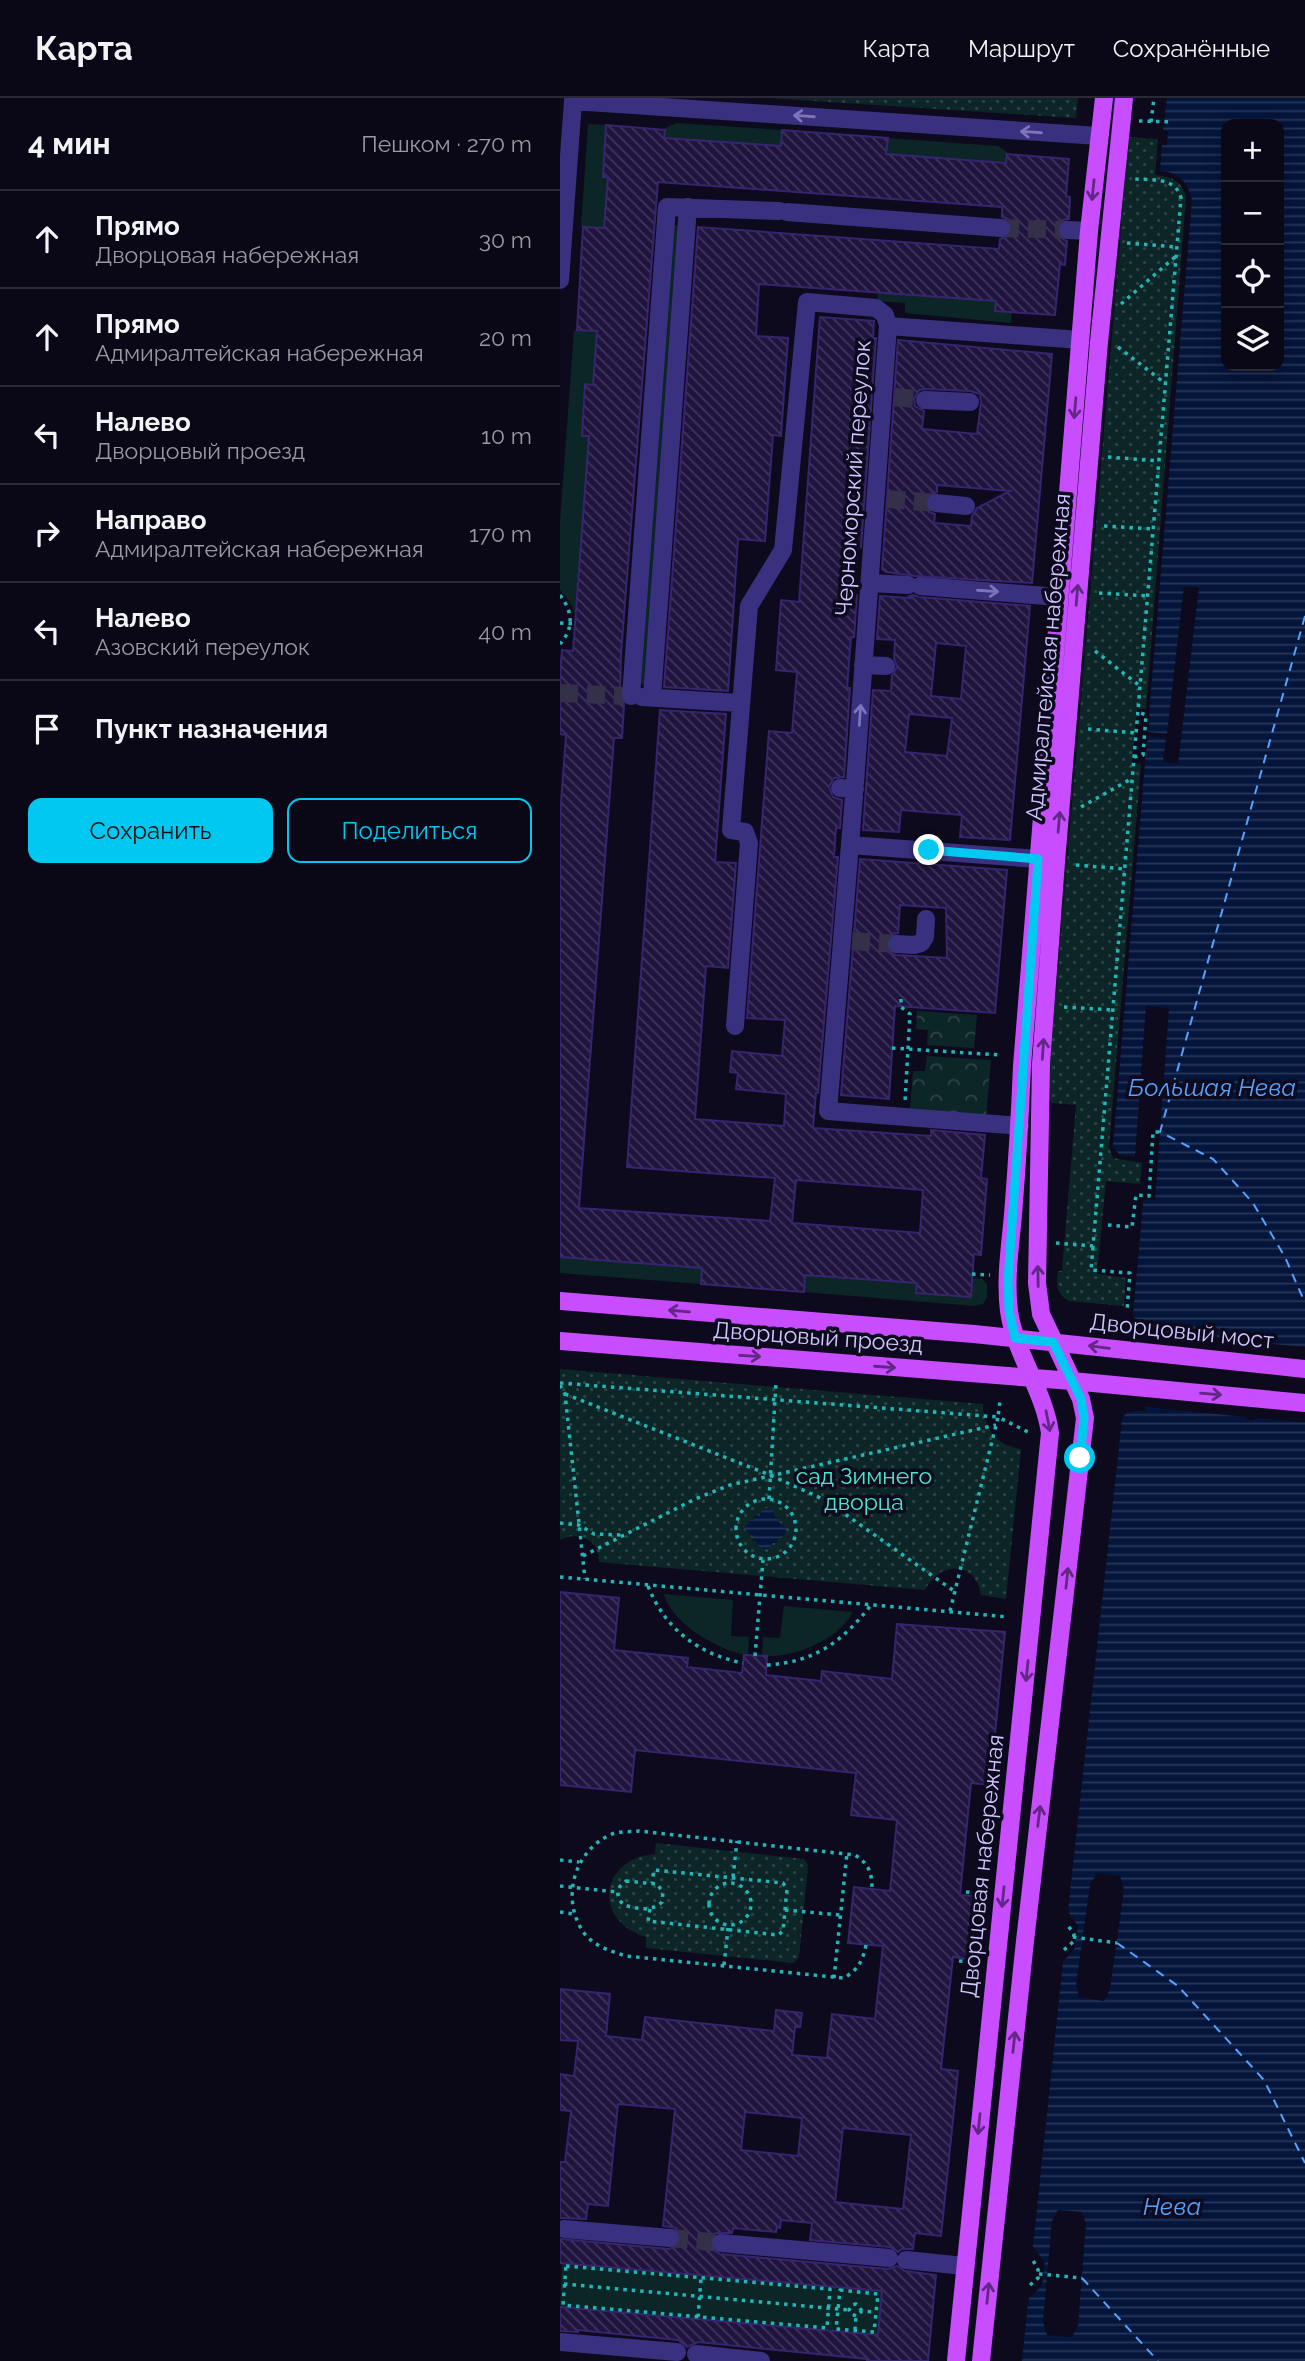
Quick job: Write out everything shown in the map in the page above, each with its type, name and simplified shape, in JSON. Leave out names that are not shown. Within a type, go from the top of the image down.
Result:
[{"type":"main road","name":"Адмиралтейская набережная","points":[[1033,1378],[1015,1338],[1009,1311],[1008,1280],[1059,597],[1089,231],[1104,98]]},
{"type":"main road","name":"Адмиралтейская набережная","points":[[1072,1381],[1041,1314],[1037,1283],[1041,1064],[1078,586],[1124,98]]},
{"type":"main road","name":"Дворцовый проезд","points":[[560,1301],[1053,1342]]},
{"type":"main road","name":"Дворцовый проезд","points":[[560,1341],[1072,1381]]},
{"type":"main road","name":"Дворцовый мост","points":[[1053,1342],[1305,1369]]},
{"type":"main road","name":"Дворцовая набережная","points":[[956,2361],[1050,1433],[1047,1414],[1033,1378]]},
{"type":"main road","points":[[1072,1381],[1305,1403]]},
{"type":"main road","points":[[981,2361],[1025,1941],[1084,1427],[1081,1399],[1072,1381]]},
{"type":"street","points":[[560,280],[573,100],[1099,136]]},
{"type":"street","points":[[740,703],[628,696],[667,207],[783,211],[1001,228]]},
{"type":"street","points":[[652,698],[688,207]]},
{"type":"street","points":[[1068,230],[1089,231]]},
{"type":"street","points":[[735,1026],[749,843],[745,832],[731,830],[749,606],[783,550],[807,302],[876,308],[885,315],[888,326]]},
{"type":"street","name":"Черноморский переулок","points":[[904,1117],[828,1111],[847,940],[851,789],[863,665],[858,645],[881,499],[889,396],[888,326],[1080,340]]},
{"type":"street","points":[[925,400],[970,402]]},
{"type":"street","points":[[936,503],[966,506]]},
{"type":"street","points":[[869,583],[1059,597]]},
{"type":"street","points":[[863,665],[886,666]]},
{"type":"street","points":[[850,845],[929,843],[1038,859]]},
{"type":"street","points":[[897,944],[921,943],[925,937],[926,919]]},
{"type":"street","points":[[904,1117],[1020,1126]]},
{"type":"street","points":[[564,2229],[670,2238]]},
{"type":"street","points":[[721,2243],[964,2266]]},
{"type":"street","points":[[560,2342],[677,2352]]},
{"type":"street","points":[[696,2354],[761,2361]]},
{"type":"path","points":[[1152,122],[1154,98]]},
{"type":"path","points":[[1139,121],[1172,122]]},
{"type":"path","points":[[1127,1311],[1130,1273],[1091,1270],[1181,198],[1178,188],[1169,182],[1132,178]]},
{"type":"path","points":[[1127,243],[1177,247]]},
{"type":"path","points":[[1121,304],[1177,256]]},
{"type":"path","points":[[1118,347],[1166,384]]},
{"type":"path","points":[[1108,457],[1159,461]]},
{"type":"path","points":[[1104,526],[1153,529]]},
{"type":"path","points":[[1099,593],[1148,596]]},
{"type":"path","points":[[560,595],[573,624],[560,645]]},
{"type":"path","points":[[560,623],[573,624]]},
{"type":"path","points":[[1095,651],[1140,687]]},
{"type":"path","points":[[1134,757],[1143,755],[1146,723],[1146,715],[1138,712]]},
{"type":"path","points":[[1088,729],[1136,733]]},
{"type":"path","points":[[1082,807],[1132,778]]},
{"type":"path","points":[[1076,865],[1125,869]]},
{"type":"path","points":[[901,999],[901,1007],[910,1014],[904,1117]]},
{"type":"path","points":[[1064,1007],[1113,1010]]},
{"type":"path","points":[[892,1048],[1000,1055]]},
{"type":"path","points":[[1108,1225],[1132,1227],[1136,1195],[1149,1196],[1153,1132],[1160,1132]]},
{"type":"path","points":[[1056,1243],[1093,1246]]},
{"type":"path","points":[[972,1274],[992,1275]]},
{"type":"path","points":[[769,1499],[776,1383]]},
{"type":"path","points":[[560,1384],[998,1417],[1028,1432]]},
{"type":"path","points":[[560,1384],[565,1394],[585,1579]]},
{"type":"path","points":[[565,1394],[770,1475],[825,1500],[954,1591]]},
{"type":"path","points":[[950,1611],[1000,1401]]},
{"type":"path","points":[[583,1556],[695,1499],[730,1485],[996,1425]]},
{"type":"path","points":[[769,1499],[778,1501],[792,1514],[796,1532],[789,1549],[772,1559],[763,1560],[746,1552],[739,1545],[736,1526],[738,1517],[750,1503],[769,1499]]},
{"type":"path","points":[[560,1523],[579,1525],[594,1534],[624,1535]]},
{"type":"path","points":[[755,1656],[763,1560]]},
{"type":"path","points":[[560,1577],[1009,1617]]},
{"type":"path","points":[[648,1586],[657,1609],[675,1629],[705,1651],[743,1663]]},
{"type":"path","points":[[767,1665],[796,1660],[827,1647],[855,1626],[871,1605]]},
{"type":"path","points":[[866,1945],[859,1965],[852,1974],[843,1978],[626,1956],[602,1949],[584,1933],[573,1914],[570,1887],[579,1862],[593,1845],[615,1833],[639,1831],[847,1853],[863,1860],[869,1867],[872,1889]]},
{"type":"path","points":[[733,1880],[737,1841]]},
{"type":"path","points":[[834,1978],[847,1853]]},
{"type":"path","points":[[560,1860],[579,1862]]},
{"type":"path","points":[[650,1909],[648,1922],[778,1935],[783,1931],[788,1889],[783,1884],[654,1870],[652,1883]]},
{"type":"path","points":[[728,1928],[744,1921],[752,1906],[747,1890],[733,1880]]},
{"type":"path","points":[[728,1928],[713,1918],[709,1902],[717,1887],[733,1880]]},
{"type":"path","points":[[626,1881],[652,1883],[661,1888],[664,1897],[659,1906],[650,1909],[624,1905],[617,1892],[626,1881]]},
{"type":"path","points":[[560,1886],[617,1892]]},
{"type":"path","points":[[966,1892],[986,1894]]},
{"type":"path","points":[[785,1910],[840,1915]]},
{"type":"path","points":[[560,1912],[573,1914]]},
{"type":"path","points":[[1064,1950],[1073,1942],[1074,1934],[1066,1923]]},
{"type":"path","points":[[723,1966],[728,1928]]},
{"type":"path","points":[[1073,1937],[1117,1942]]},
{"type":"path","points":[[959,1961],[979,1963]]},
{"type":"path","points":[[1030,2285],[1039,2274],[1032,2259]]},
{"type":"path","points":[[566,2266],[830,2289],[827,2328],[563,2305],[565,2284],[566,2266]]},
{"type":"path","points":[[1039,2274],[1082,2278]]},
{"type":"path","points":[[698,2317],[701,2278]]},
{"type":"path","points":[[565,2284],[838,2308],[849,2310],[856,2316]]},
{"type":"path","points":[[839,2290],[878,2294],[874,2332],[836,2329],[838,2308],[839,2290]]},
{"type":"path","points":[[856,2304],[857,2292]]},
{"type":"path","points":[[849,2310],[856,2304]]},
{"type":"path","points":[[856,2304],[862,2311]]},
{"type":"path","points":[[855,2330],[856,2316],[862,2311],[876,2312]]},
{"type":"green space","points":[[768,98],[1078,98],[1076,118]]},
{"type":"green space","points":[[677,123],[782,130],[781,146],[664,138],[665,128]]},
{"type":"green space","points":[[588,124],[606,125],[603,176],[608,177],[604,228],[581,227]]},
{"type":"green space","points":[[1129,137],[1158,139],[1155,175],[1175,180],[1186,197],[1146,709],[1137,709],[1132,763],[1141,764],[1109,1147],[1113,1158],[1142,1163],[1140,1184],[1106,1181],[1097,1274],[1126,1278],[1124,1306],[1069,1301],[1058,1288],[1058,1271],[1062,1271],[1076,1105],[1052,1103],[1047,1098]]},
{"type":"green space","points":[[888,138],[998,146],[1007,152],[1006,163],[886,154]]},
{"type":"green space","points":[[671,225],[679,226],[647,685],[639,684]]},
{"type":"green space","points":[[878,293],[996,301],[995,311],[1012,312],[1011,323],[905,313],[905,303],[877,301]]},
{"type":"green space","points":[[574,330],[597,331],[593,385],[585,385],[582,435],[589,436],[575,614],[570,602],[560,590],[560,522]]},
{"type":"green space","points":[[917,1011],[977,1015],[974,1048],[927,1045],[928,1030],[916,1029]]},
{"type":"green space","points":[[927,1056],[991,1060],[986,1117],[910,1111],[913,1071],[925,1071]]},
{"type":"green space","points":[[560,1257],[702,1268],[701,1284],[560,1273]]},
{"type":"green space","points":[[805,1275],[917,1283],[917,1293],[970,1297],[972,1278],[982,1279],[987,1284],[987,1297],[983,1304],[974,1306],[804,1292]]},
{"type":"green space","name":"сад Зимнего дворца","points":[[560,1369],[983,1404],[988,1428],[998,1440],[1021,1449],[1006,1599],[981,1595],[972,1575],[956,1568],[939,1574],[925,1590],[599,1562],[596,1547],[587,1539],[574,1536],[560,1540]]},
{"type":"green space","points":[[664,1594],[733,1600],[731,1636],[749,1637],[748,1655],[724,1648],[698,1634],[676,1615]]},
{"type":"green space","points":[[784,1606],[853,1612],[837,1631],[813,1646],[787,1654],[762,1656],[763,1637],[780,1638]]},
{"type":"green space","points":[[656,1843],[804,1859],[808,1865],[799,1958],[793,1963],[646,1948],[646,1937],[629,1929],[617,1918],[610,1905],[609,1891],[613,1878],[622,1867],[636,1858],[655,1854]]},
{"type":"green space","points":[[562,2263],[882,2291],[878,2335],[560,2307]]},
{"type":"water","points":[[1167,98],[1305,98],[1305,2361],[1022,2361],[1029,2298],[1042,2286],[1045,2263],[1033,2246],[1063,1962],[1075,1948],[1078,1926],[1068,1911],[1122,1420],[1128,1412],[1145,1411],[1152,1329],[1137,1325],[1133,1315],[1147,1158],[1120,1155],[1113,1147],[1192,200],[1182,179],[1172,173],[1160,171],[1162,145],[1167,145],[1168,131],[1163,130]],"holes":[[[1254,1339],[1262,1340],[1255,1418],[1246,1419]]]},
{"type":"water","points":[[768,1508],[786,1527],[785,1535],[768,1549],[760,1548],[756,1541],[752,1541],[753,1536],[745,1527],[750,1520],[754,1520],[754,1515],[759,1516],[763,1509]]},
{"type":"pier","points":[[1184,586],[1199,588],[1178,764],[1163,762],[1166,738],[1148,736],[1146,756],[1143,755],[1146,715],[1150,716],[1148,732],[1167,734]]},
{"type":"pier","points":[[1146,1006],[1169,1008],[1155,1200],[1143,1200],[1137,1269],[1134,1268],[1141,1189],[1144,1189],[1147,1158],[1135,1157]]},
{"type":"pier","points":[[1152,1332],[1253,1342],[1254,1339],[1262,1340],[1262,1343],[1305,1347],[1305,1422],[1255,1418],[1246,1420],[1246,1417],[1145,1407]]},
{"type":"pier","points":[[1097,1873],[1120,1876],[1124,1889],[1110,1989],[1104,2001],[1079,1997],[1076,1985],[1090,1885]]},
{"type":"pier","points":[[1058,2210],[1082,2212],[1086,2224],[1078,2325],[1072,2337],[1047,2335],[1043,2322],[1052,2221]]},
{"type":"building","points":[[606,125],[665,130],[664,138],[781,146],[782,130],[888,138],[886,154],[1006,163],[1007,154],[1069,159],[1066,196],[1070,197],[1069,219],[1062,220],[1057,229],[1058,236],[1067,241],[1065,265],[1060,264],[1055,315],[995,311],[996,301],[759,284],[756,336],[788,338],[781,436],[773,435],[765,541],[738,539],[728,691],[664,687],[698,227],[999,249],[1000,239],[1010,235],[1012,228],[1008,219],[1002,217],[1002,207],[658,182],[621,654],[620,695],[624,705],[622,738],[614,738],[579,1208],[770,1221],[775,1178],[627,1167],[660,710],[726,714],[715,862],[736,863],[728,968],[706,966],[695,1119],[784,1126],[786,1094],[736,1089],[738,1073],[730,1072],[732,1051],[782,1056],[785,1020],[747,1018],[769,731],[792,733],[797,672],[776,670],[781,600],[799,602],[820,317],[874,321],[873,338],[876,338],[861,547],[858,544],[854,594],[857,595],[854,637],[851,637],[847,688],[850,688],[844,777],[834,778],[829,787],[833,797],[842,800],[840,828],[836,828],[834,857],[838,857],[813,1128],[931,1136],[931,1130],[985,1135],[981,1178],[987,1179],[981,1255],[974,1254],[971,1297],[916,1293],[917,1283],[805,1275],[804,1292],[701,1284],[702,1268],[560,1257],[560,817],[566,735],[560,734],[560,674],[562,650],[573,651],[589,436],[582,436],[585,384],[593,385],[597,331],[577,330],[583,227],[604,228],[608,177],[603,177]],"holes":[[[796,1180],[923,1190],[920,1233],[792,1223]]]},
{"type":"building","points":[[898,340],[1052,354],[1032,583],[915,576],[886,572],[882,569]],"holes":[[[919,390],[980,394],[977,434],[922,429],[924,411],[915,406],[914,399]],[[937,485],[1010,491],[977,508],[972,516],[971,526],[934,523],[935,514],[929,512],[925,503],[927,496],[937,492]]]},
{"type":"building","points":[[880,596],[911,598],[909,596],[1030,606],[1010,840],[960,837],[962,815],[901,810],[899,832],[863,830],[873,690],[891,691],[892,675],[897,667],[894,658],[895,640],[877,639]],"holes":[[[936,643],[966,646],[961,699],[931,696]],[[909,714],[952,718],[947,756],[905,752]]]},
{"type":"building","points":[[860,859],[1007,870],[995,1013],[895,1006],[889,1099],[841,1095]],"holes":[[[900,905],[946,908],[947,958],[890,953],[886,943],[891,934],[898,933]]]},
{"type":"building","points":[[560,1592],[619,1598],[614,1650],[688,1658],[687,1667],[742,1673],[744,1655],[767,1656],[766,1675],[821,1681],[822,1671],[892,1679],[897,1624],[1005,1632],[990,1785],[971,1783],[960,1895],[974,1896],[967,1959],[953,1957],[941,2069],[958,2071],[941,2236],[915,2233],[913,2249],[902,2249],[898,2252],[890,2247],[810,2240],[812,2223],[781,2220],[780,2228],[777,2227],[776,2232],[733,2228],[732,2233],[716,2233],[710,2241],[711,2248],[720,2254],[888,2269],[897,2266],[905,2271],[936,2275],[928,2361],[867,2361],[698,2342],[687,2347],[678,2340],[578,2330],[560,2331],[560,2307],[878,2335],[882,2291],[560,2263],[560,2239],[669,2249],[679,2245],[681,2238],[676,2228],[663,2226],[675,2109],[618,2104],[608,2206],[588,2204],[586,2219],[560,2218],[560,2162],[565,2162],[571,2111],[560,2110],[560,2074],[574,2076],[578,2041],[560,2040],[560,1989],[610,1994],[606,2036],[642,2040],[645,2017],[774,2031],[776,2010],[802,2013],[800,2027],[795,2027],[792,2055],[827,2058],[832,2014],[875,2019],[883,1946],[848,1943],[854,1887],[890,1891],[897,1820],[851,1815],[856,1773],[635,1750],[631,1792],[560,1785]],"holes":[[[745,2112],[802,2118],[798,2156],[741,2150]],[[843,2128],[911,2135],[903,2209],[835,2202]]]},
{"type":"ferry route","points":[[1305,616],[1160,1132],[1213,1159],[1253,1203],[1285,1257],[1305,1303]]},
{"type":"ferry route","points":[[1117,1943],[1178,1986],[1264,2080],[1305,2163]]},
{"type":"ferry route","points":[[1082,2278],[1158,2361]]},
{"type":"tunnel","points":[[1001,228],[1068,230]]},
{"type":"tunnel","points":[[895,397],[925,400]]},
{"type":"tunnel","points":[[887,499],[936,503]]},
{"type":"tunnel","points":[[560,693],[625,696]]},
{"type":"tunnel","points":[[852,941],[897,944]]},
{"type":"tunnel","points":[[670,2238],[721,2243]]},
{"type":"route","points":[[929,850],[1038,859],[1008,1280],[1009,1311],[1015,1338],[1053,1342],[1081,1399],[1084,1418],[1080,1458]]},
{"type":"water label","name":"Большая Нева","points":[[1212,1088]]},
{"type":"water label","name":"Нева","points":[[1172,2207]]}]
